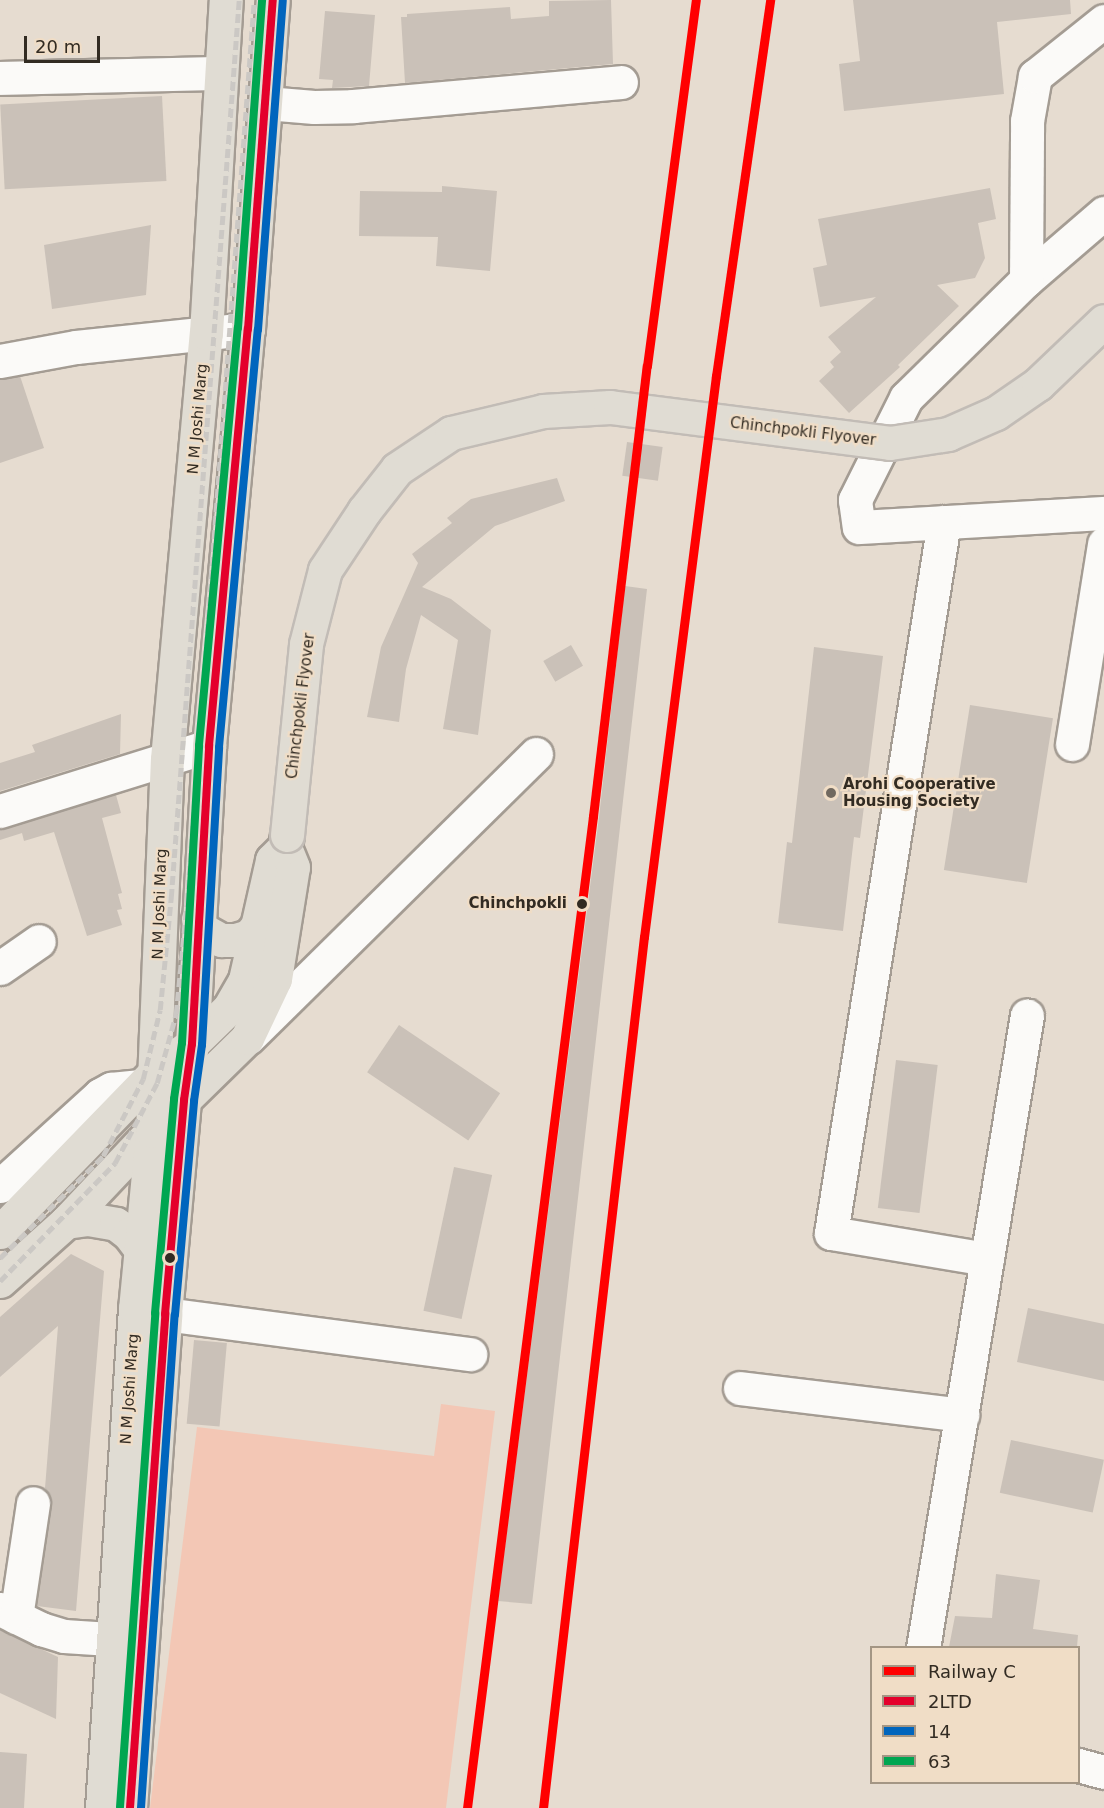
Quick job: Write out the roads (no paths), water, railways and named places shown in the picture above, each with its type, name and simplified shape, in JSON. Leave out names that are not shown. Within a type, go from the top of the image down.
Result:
[{"type":"main road","name":"N M Joshi Marg","points":[[102,1808],[127,1640],[165,1314],[156,1252],[148,1079],[167,759],[206,333],[226,0]]},
{"type":"main road","name":"N M Joshi Marg","points":[[130,1808],[127,1640],[156,1252],[192,1044],[209,746],[248,329],[273,0]]},
{"type":"main road","name":"Chinchpokli Flyover","points":[[247,1038],[275,979],[293,867],[286,841],[306,644],[324,570],[364,511],[398,469],[451,433],[543,411],[610,408],[890,443],[948,434],[996,412],[1038,384],[1104,321]]},
{"type":"main road","points":[[0,1232],[148,1079],[192,1044],[229,1008],[245,980],[272,860],[286,841]]},
{"type":"main road","points":[[198,919],[203,930],[220,940],[235,940],[249,936],[257,926]]},
{"type":"main road","points":[[0,1281],[66,1222],[152,1131],[247,1038]]},
{"type":"main road","points":[[66,1222],[88,1219],[116,1224],[156,1252]]},
{"type":"street","points":[[1026,280],[1027,121],[1035,76],[1104,21]]},
{"type":"street","points":[[0,78],[221,73]]},
{"type":"street","points":[[266,103],[314,107],[353,106],[621,82]]},
{"type":"street","points":[[1104,213],[1026,280],[906,398],[855,500],[859,527],[1104,513]]},
{"type":"street","points":[[0,361],[76,347],[248,329]]},
{"type":"street","points":[[944,522],[831,1233],[987,1259]]},
{"type":"street","points":[[1072,744],[1104,544]]},
{"type":"street","points":[[0,811],[209,746]]},
{"type":"street","points":[[247,1038],[536,754]]},
{"type":"street","points":[[0,968],[39,942]]},
{"type":"street","points":[[923,1646],[1027,1015]]},
{"type":"street","points":[[0,1186],[100,1095],[111,1089],[148,1079]]},
{"type":"street","points":[[165,1314],[470,1354]]},
{"type":"street","points":[[740,1388],[962,1415]]},
{"type":"street","points":[[33,1503],[8,1613],[64,1636],[127,1640]]},
{"type":"street","points":[[1080,1766],[1104,1772]]},
{"type":"railway","points":[[0,1258],[103,1156],[143,1079],[160,1010],[171,898],[239,0]]},
{"type":"railway","points":[[0,1281],[115,1163],[157,1083],[176,1014],[187,902],[254,0]]},
{"type":"rail line","name":"C","points":[[467,1808],[593,816],[647,366],[696,0]]},
{"type":"rail line","name":"C","points":[[543,1808],[644,937],[716,376],[770,0]]},
{"type":"place","name":"Arohi Cooperative Housing Society","points":[[831,793]]},
{"type":"place","name":"Chinchpokli","points":[[582,904]]}]
